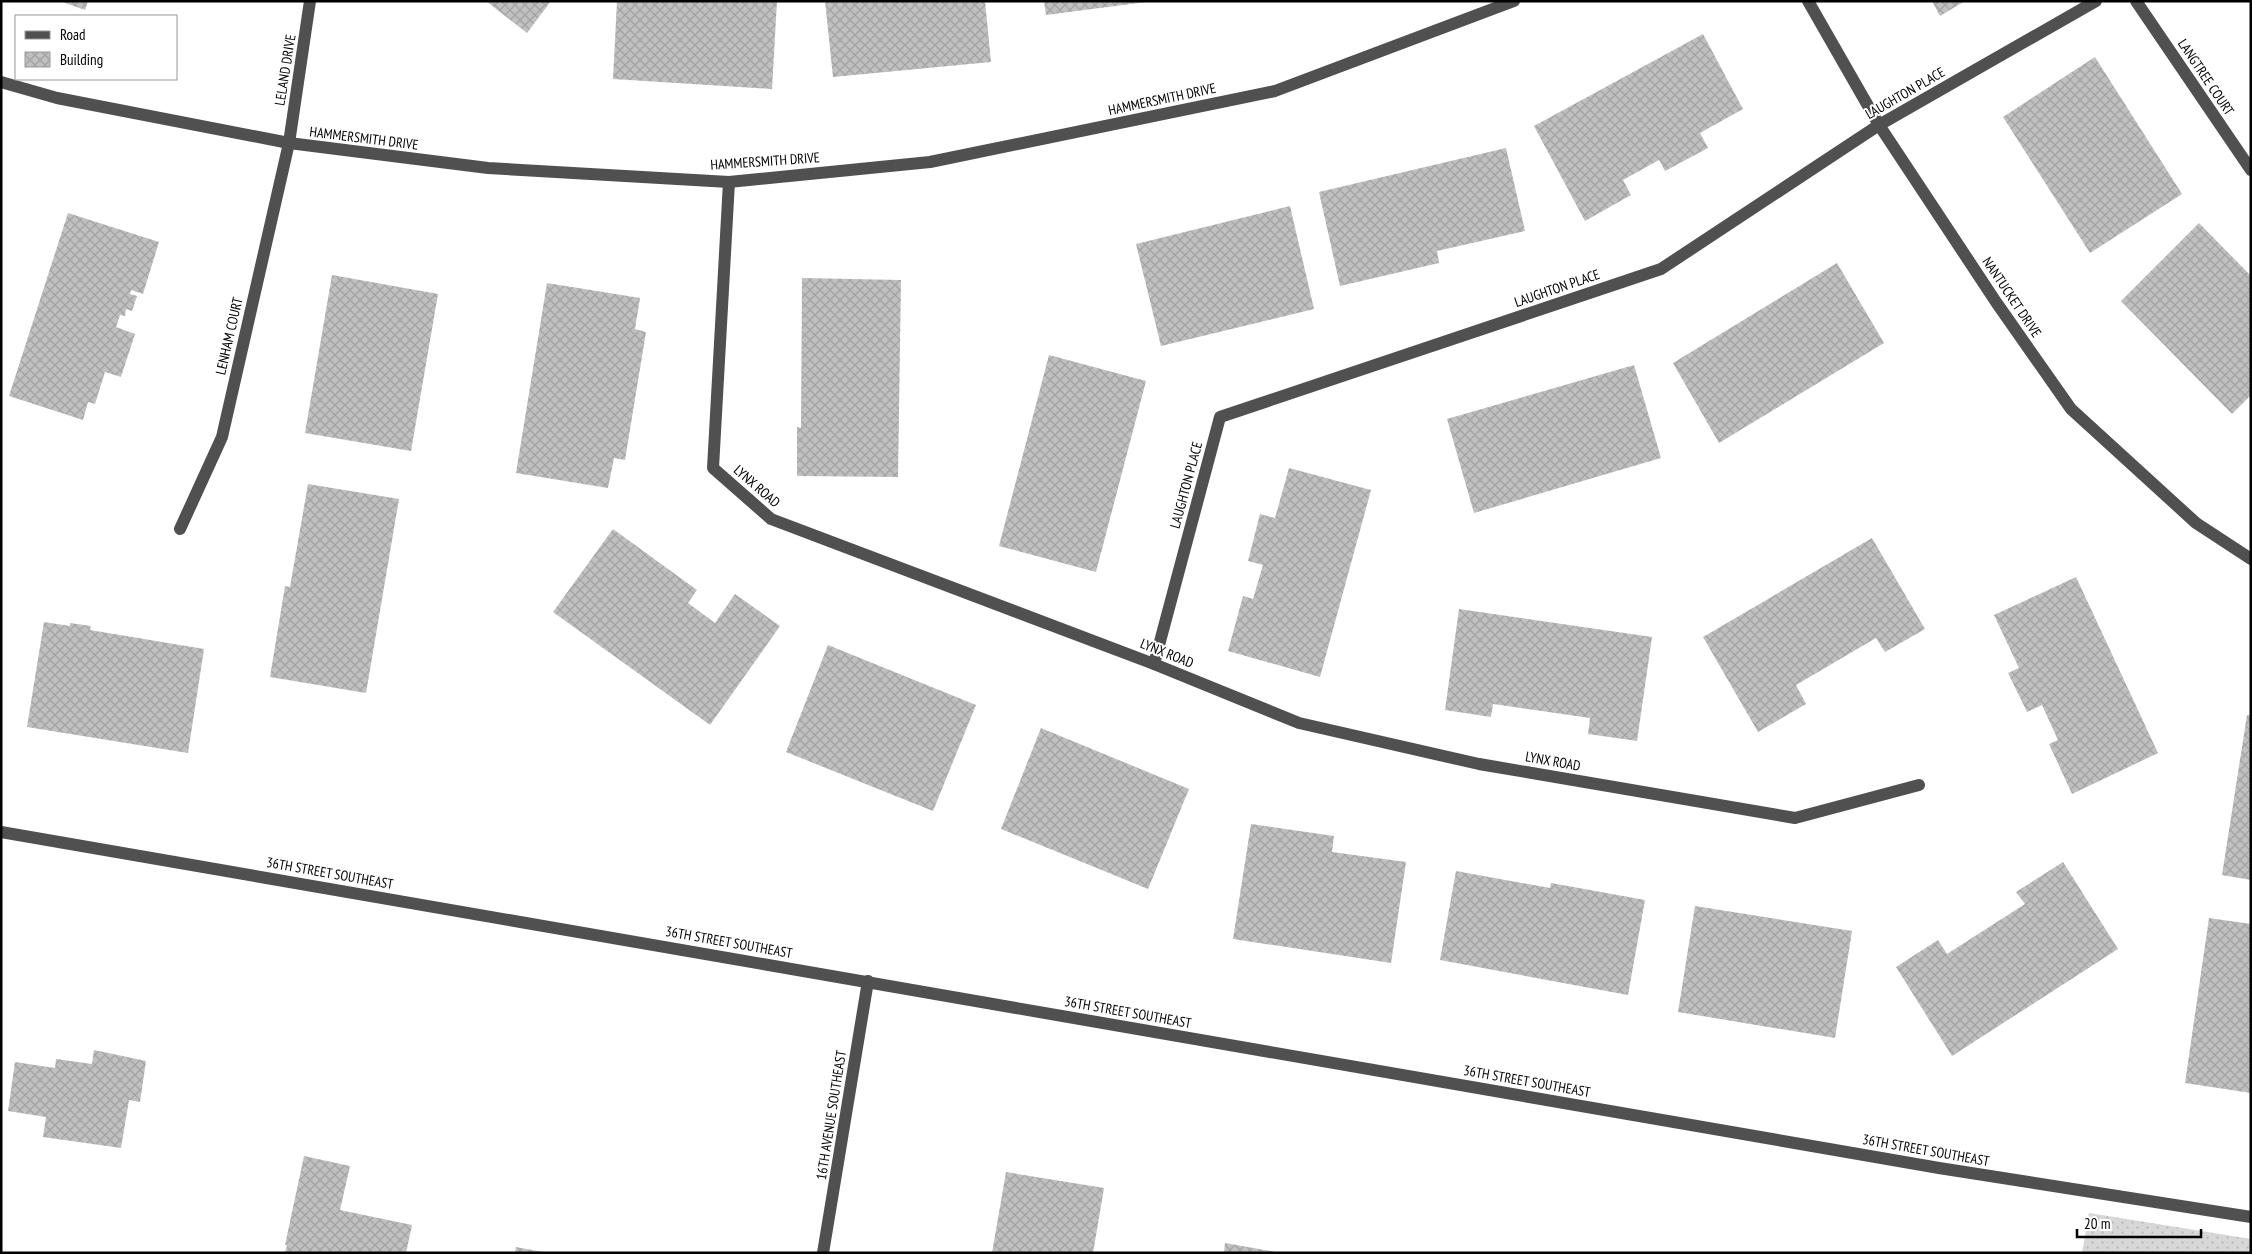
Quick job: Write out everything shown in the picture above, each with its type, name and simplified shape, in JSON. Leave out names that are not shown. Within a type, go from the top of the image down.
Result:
[{"type":"street","name":"LELAND DRIVE","points":[[289,144],[310,1]]},
{"type":"street","name":"HAMMERSMITH DRIVE","points":[[1,82],[57,98],[289,144],[488,168],[729,182],[930,162],[1275,91],[1514,1]]},
{"type":"street","name":"NANTUCKET DRIVE","points":[[1808,1],[1879,125],[1996,302],[2071,409],[2196,522],[2251,559]]},
{"type":"street","name":"LAUGHTON PLACE","points":[[1154,664],[1220,417],[1661,269],[1879,125],[2096,1]]},
{"type":"street","name":"LANGTREE COURT","points":[[2136,1],[2251,170]]},
{"type":"street","name":"LENHAM COURT","points":[[180,528],[222,437],[289,144]]},
{"type":"street","name":"LYNX ROAD","points":[[729,182],[713,468],[771,519],[1154,664],[1299,723],[1479,764],[1795,818],[1919,785]]},
{"type":"street","name":"36TH STREET SOUTHEAST","points":[[1,832],[1939,1168],[2251,1217]]},
{"type":"street","name":"16TH AVENUE SOUTHEAST","points":[[824,1253],[868,981]]},
{"type":"shaded area","points":[[2089,1213],[2251,1239],[2251,1253],[2082,1253]]},
{"type":"building","points":[[60,1],[88,1],[85,10]]},
{"type":"building","points":[[486,1],[551,1],[527,33]]},
{"type":"building","points":[[617,1],[777,1],[772,89],[613,79]]},
{"type":"building","points":[[825,1],[985,1],[991,62],[833,77]]},
{"type":"building","points":[[1044,1],[1146,1],[1146,2],[1046,15]]},
{"type":"building","points":[[1932,1],[1965,1],[1940,16]]},
{"type":"building","points":[[1703,34],[1743,109],[1700,133],[1708,148],[1665,171],[1659,160],[1623,180],[1631,195],[1585,221],[1534,126]]},
{"type":"building","points":[[2095,57],[2182,194],[2090,253],[2003,117]]},
{"type":"building","points":[[1506,148],[1525,231],[1437,251],[1439,263],[1340,286],[1319,192]]},
{"type":"building","points":[[1290,206],[1314,309],[1161,346],[1136,244]]},
{"type":"building","points":[[68,213],[159,242],[143,294],[131,290],[130,294],[137,296],[132,311],[126,309],[125,316],[120,315],[116,327],[135,334],[121,377],[105,372],[95,404],[88,402],[83,420],[9,396]]},
{"type":"building","points":[[2199,223],[2251,276],[2251,395],[2232,414],[2121,301]]},
{"type":"building","points":[[1837,263],[1884,343],[1719,443],[1673,363]]},
{"type":"building","points":[[332,275],[438,294],[411,451],[305,433]]},
{"type":"building","points":[[802,278],[901,280],[898,477],[797,476],[797,427],[801,428]]},
{"type":"building","points":[[547,283],[640,298],[635,329],[646,332],[625,460],[614,458],[608,488],[516,473]]},
{"type":"building","points":[[1049,355],[1146,381],[1096,572],[999,546]]},
{"type":"building","points":[[1634,365],[1661,458],[1474,513],[1447,419]]},
{"type":"building","points":[[1289,468],[1371,490],[1320,677],[1228,651],[1243,596],[1253,599],[1263,565],[1248,561],[1260,514],[1275,518]]},
{"type":"building","points":[[308,484],[399,499],[366,693],[270,677],[285,586],[290,587]]},
{"type":"building","points":[[613,529],[697,590],[688,603],[715,623],[735,594],[780,626],[710,725],[553,612]]},
{"type":"building","points":[[1872,538],[1925,629],[1885,652],[1876,638],[1796,685],[1806,704],[1758,732],[1703,637]]},
{"type":"building","points":[[2076,577],[2158,753],[2072,794],[2049,744],[2058,740],[2042,705],[2027,712],[2008,673],[2019,668],[1994,615]]},
{"type":"building","points":[[1459,609],[1652,637],[1637,741],[1588,734],[1590,718],[1493,704],[1491,717],[1445,710]]},
{"type":"building","points":[[44,622],[70,626],[70,623],[91,626],[90,630],[204,649],[188,753],[27,727]]},
{"type":"building","points":[[828,645],[976,705],[933,811],[786,752]]},
{"type":"building","points":[[2247,715],[2251,715],[2251,880],[2222,875]]},
{"type":"building","points":[[1041,728],[1189,789],[1148,889],[1001,829]]},
{"type":"building","points":[[1251,824],[1334,836],[1332,852],[1406,862],[1391,963],[1233,939]]},
{"type":"building","points":[[2063,862],[2118,949],[1952,1056],[1896,967],[1938,940],[1947,954],[2025,904],[2016,892]]},
{"type":"building","points":[[1456,871],[1550,888],[1551,883],[1645,900],[1628,995],[1440,960]]},
{"type":"building","points":[[1695,906],[1852,931],[1835,1038],[1678,1012]]},
{"type":"building","points":[[2209,918],[2251,924],[2251,1093],[2185,1083]]},
{"type":"building","points":[[94,1050],[146,1061],[140,1102],[129,1100],[121,1148],[43,1137],[46,1117],[8,1111],[15,1062],[55,1068],[56,1059],[92,1064]]},
{"type":"building","points":[[304,1156],[350,1166],[340,1210],[412,1225],[406,1253],[285,1253],[287,1245],[285,1245]]},
{"type":"building","points":[[1006,1172],[1104,1188],[1093,1253],[992,1253]]},
{"type":"building","points":[[1225,1243],[1276,1252],[1276,1253],[1224,1253]]},
{"type":"building","points":[[516,1247],[543,1252],[543,1253],[515,1253]]}]
